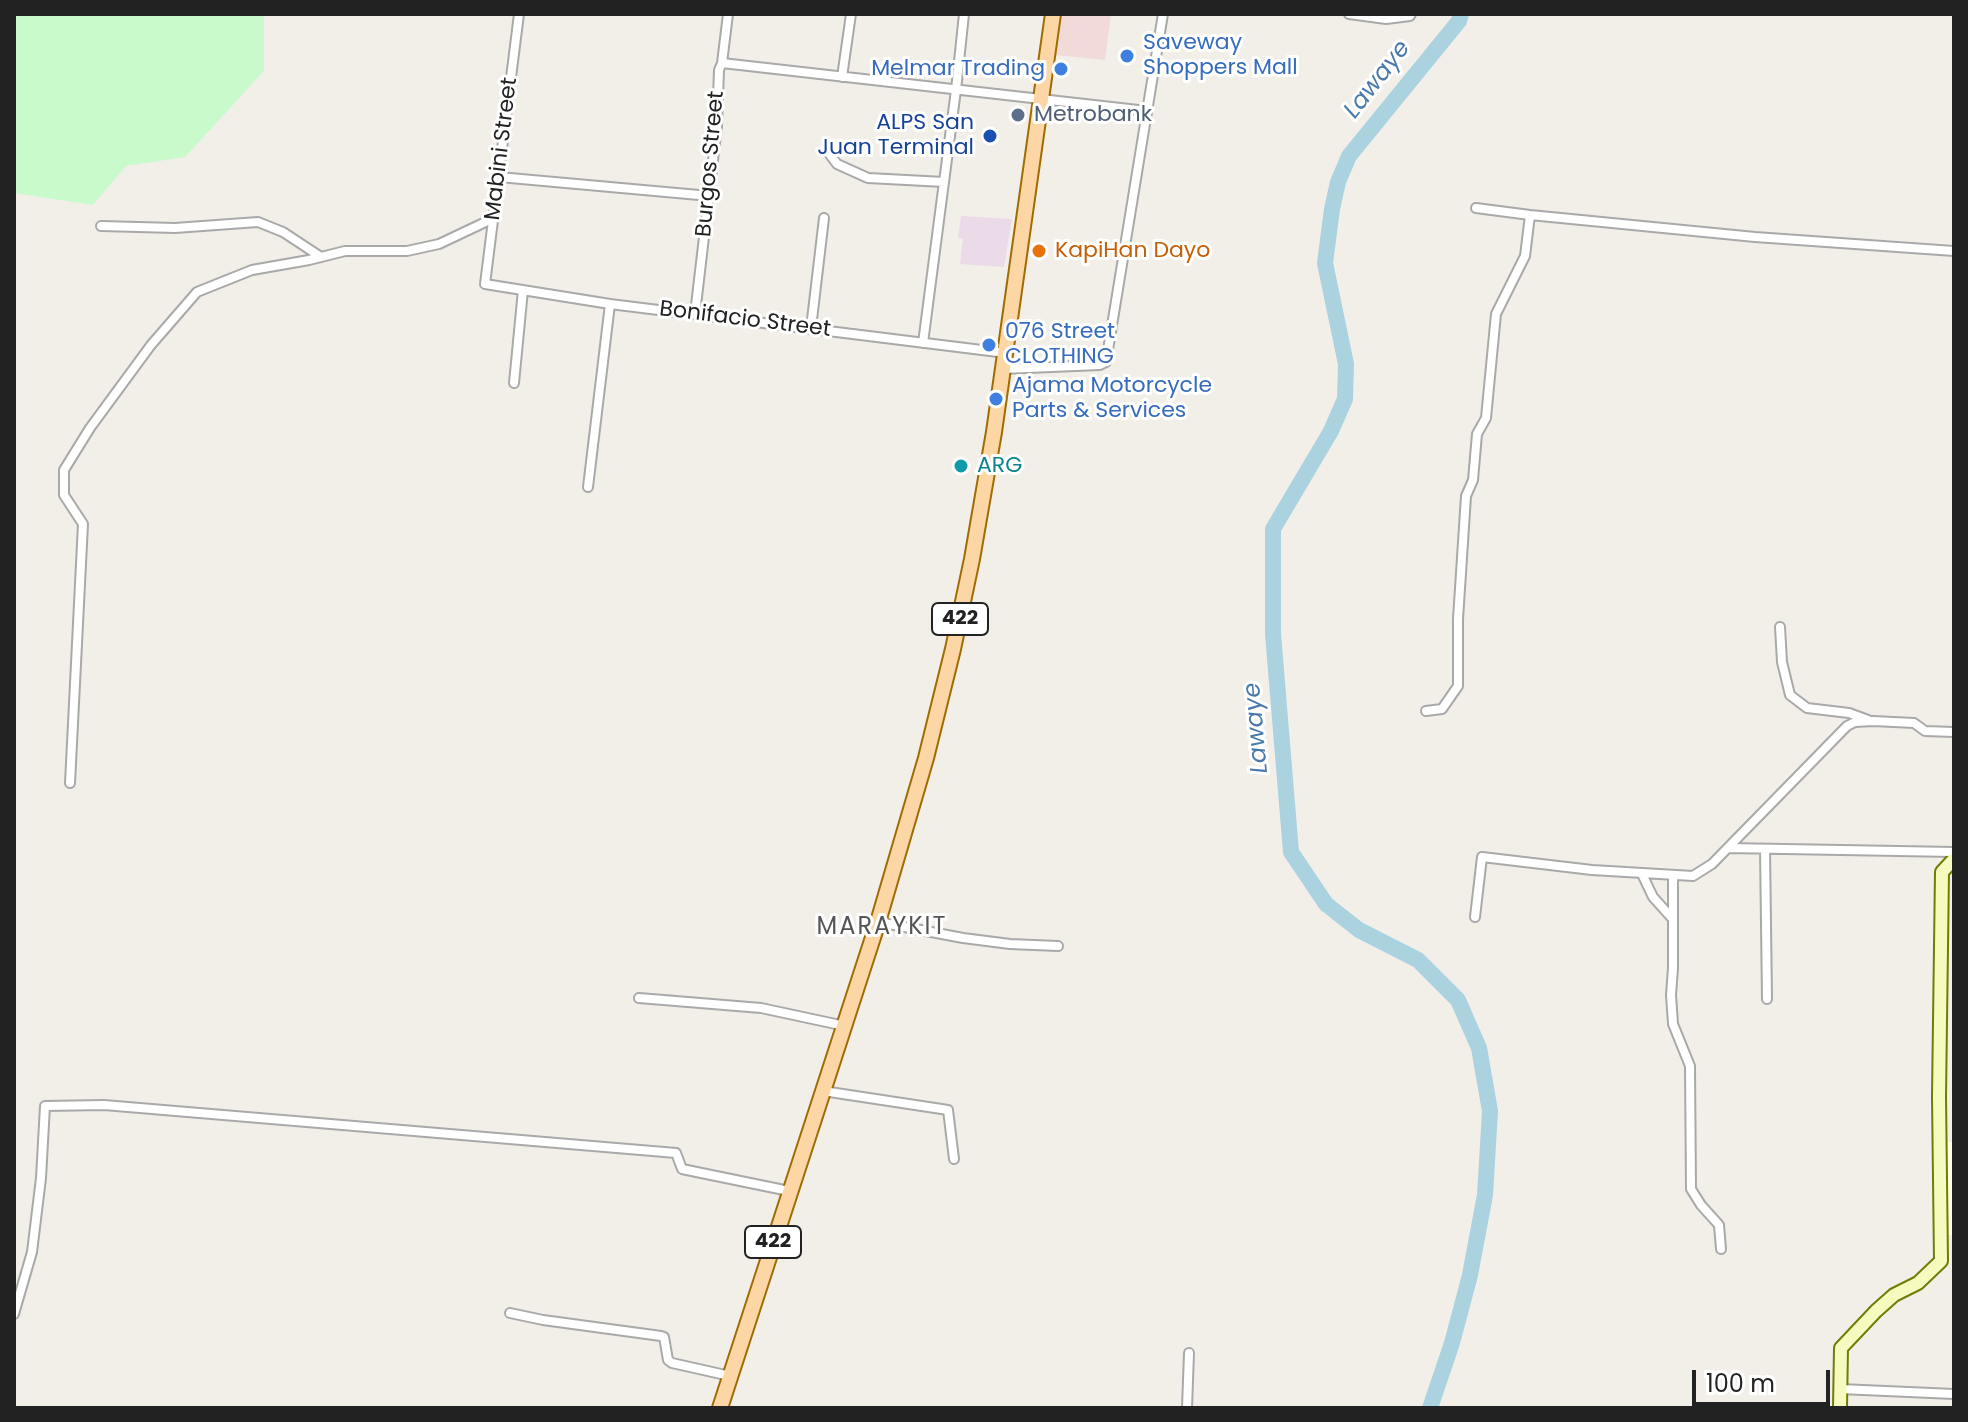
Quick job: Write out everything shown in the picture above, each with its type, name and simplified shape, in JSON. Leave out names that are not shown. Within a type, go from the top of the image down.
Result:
[{"type":"main road","name":"422","points":[[720,1408],[878,922],[926,758],[953,649],[985,491],[1053,14]]},
{"type":"street","name":"Mabini Street","points":[[485,284],[519,14]]},
{"type":"street","name":"Burgos Street","points":[[695,314],[717,126],[719,70],[728,14]]},
{"type":"street","points":[[842,77],[851,14]]},
{"type":"street","points":[[923,343],[964,14]]},
{"type":"street","points":[[1003,369],[1100,365],[1106,362],[1163,14]]},
{"type":"street","points":[[1349,14],[1386,19],[1411,15]]},
{"type":"street","points":[[722,63],[1147,111]]},
{"type":"street","points":[[828,152],[837,164],[868,178],[944,182]]},
{"type":"street","points":[[499,177],[710,196]]},
{"type":"street","points":[[1476,208],[1755,237],[1954,251]]},
{"type":"street","points":[[1426,711],[1442,709],[1458,686],[1458,619],[1466,496],[1473,480],[1477,434],[1486,418],[1496,314],[1525,256],[1530,215]]},
{"type":"street","points":[[70,783],[83,524],[64,495],[64,470],[90,428],[151,345],[197,292],[252,270],[345,251],[407,251],[428,247],[494,218]]},
{"type":"street","points":[[811,328],[824,218]]},
{"type":"street","points":[[101,226],[175,228],[258,222],[283,232],[321,257]]},
{"type":"street","name":"Bonifacio Street","points":[[485,284],[610,304],[1006,353]]},
{"type":"street","points":[[514,383],[523,290]]},
{"type":"street","points":[[588,487],[610,304]]},
{"type":"street","points":[[1780,627],[1782,662],[1790,695],[1807,708],[1849,713],[1873,721]]},
{"type":"street","points":[[1475,917],[1482,857],[1642,874],[1693,876],[1712,864],[1847,726],[1855,722],[1873,721],[1914,723],[1925,731],[1954,732]]},
{"type":"street","points":[[1728,848],[1954,852]]},
{"type":"street","points":[[1765,849],[1767,999]]},
{"type":"street","points":[[1840,1408],[1841,1348],[1894,1295],[1918,1283],[1941,1261],[1939,1096],[1942,872],[1954,859]]},
{"type":"street","points":[[1642,874],[1653,897],[1671,917]]},
{"type":"street","points":[[1673,876],[1671,995],[1673,1024],[1690,1066],[1691,1189],[1719,1225],[1721,1249]]},
{"type":"street","points":[[878,922],[963,938],[1058,946]]},
{"type":"street","points":[[639,998],[761,1008],[845,1026]]},
{"type":"street","points":[[823,1091],[948,1110],[954,1159]]},
{"type":"street","points":[[14,1314],[32,1252],[41,1178],[45,1106],[104,1105],[676,1153],[682,1169],[789,1191]]},
{"type":"street","points":[[510,1313],[661,1336],[664,1337],[668,1360],[672,1363],[730,1376]]},
{"type":"street","points":[[1187,1408],[1189,1353]]},
{"type":"street","points":[[1840,1389],[1954,1394]]},
{"type":"shaded area","points":[[1059,14],[1111,14],[1105,60],[1054,55]]},
{"type":"shaded area","points":[[961,216],[1012,219],[1004,267],[960,264],[963,239],[958,238]]},
{"type":"shaded area","points":[[1946,1142],[1954,1142],[1954,1235],[1946,1235]]},
{"type":"green space","points":[[14,14],[264,14],[264,71],[185,157],[126,166],[93,205],[14,193]]},
{"type":"waterway","name":"Lawaye","points":[[1430,1408],[1470,1275],[1485,1195],[1490,1111],[1479,1048],[1458,1000],[1418,960],[1359,930],[1326,904],[1291,852],[1273,634],[1273,529],[1331,431],[1345,399],[1346,364],[1325,263],[1338,182],[1349,156],[1459,21],[1461,14]]},
{"type":"place","name":"Saveway Shoppers Mall","points":[[1127,56]]},
{"type":"place","name":"Melmar Trading","points":[[1061,69]]},
{"type":"place","name":"Metrobank","points":[[1018,115]]},
{"type":"place","name":"ALPS San Juan Terminal","points":[[990,136]]},
{"type":"place","name":"KapiHan Dayo","points":[[1039,251]]},
{"type":"place","name":"076 Street CLOTHING","points":[[989,345]]},
{"type":"place","name":"Ajama Motorcycle Parts & Services","points":[[996,399]]},
{"type":"place","name":"ARG","points":[[961,466]]},
{"type":"district","name":"MARAYKIT","points":[[882,928]]}]
